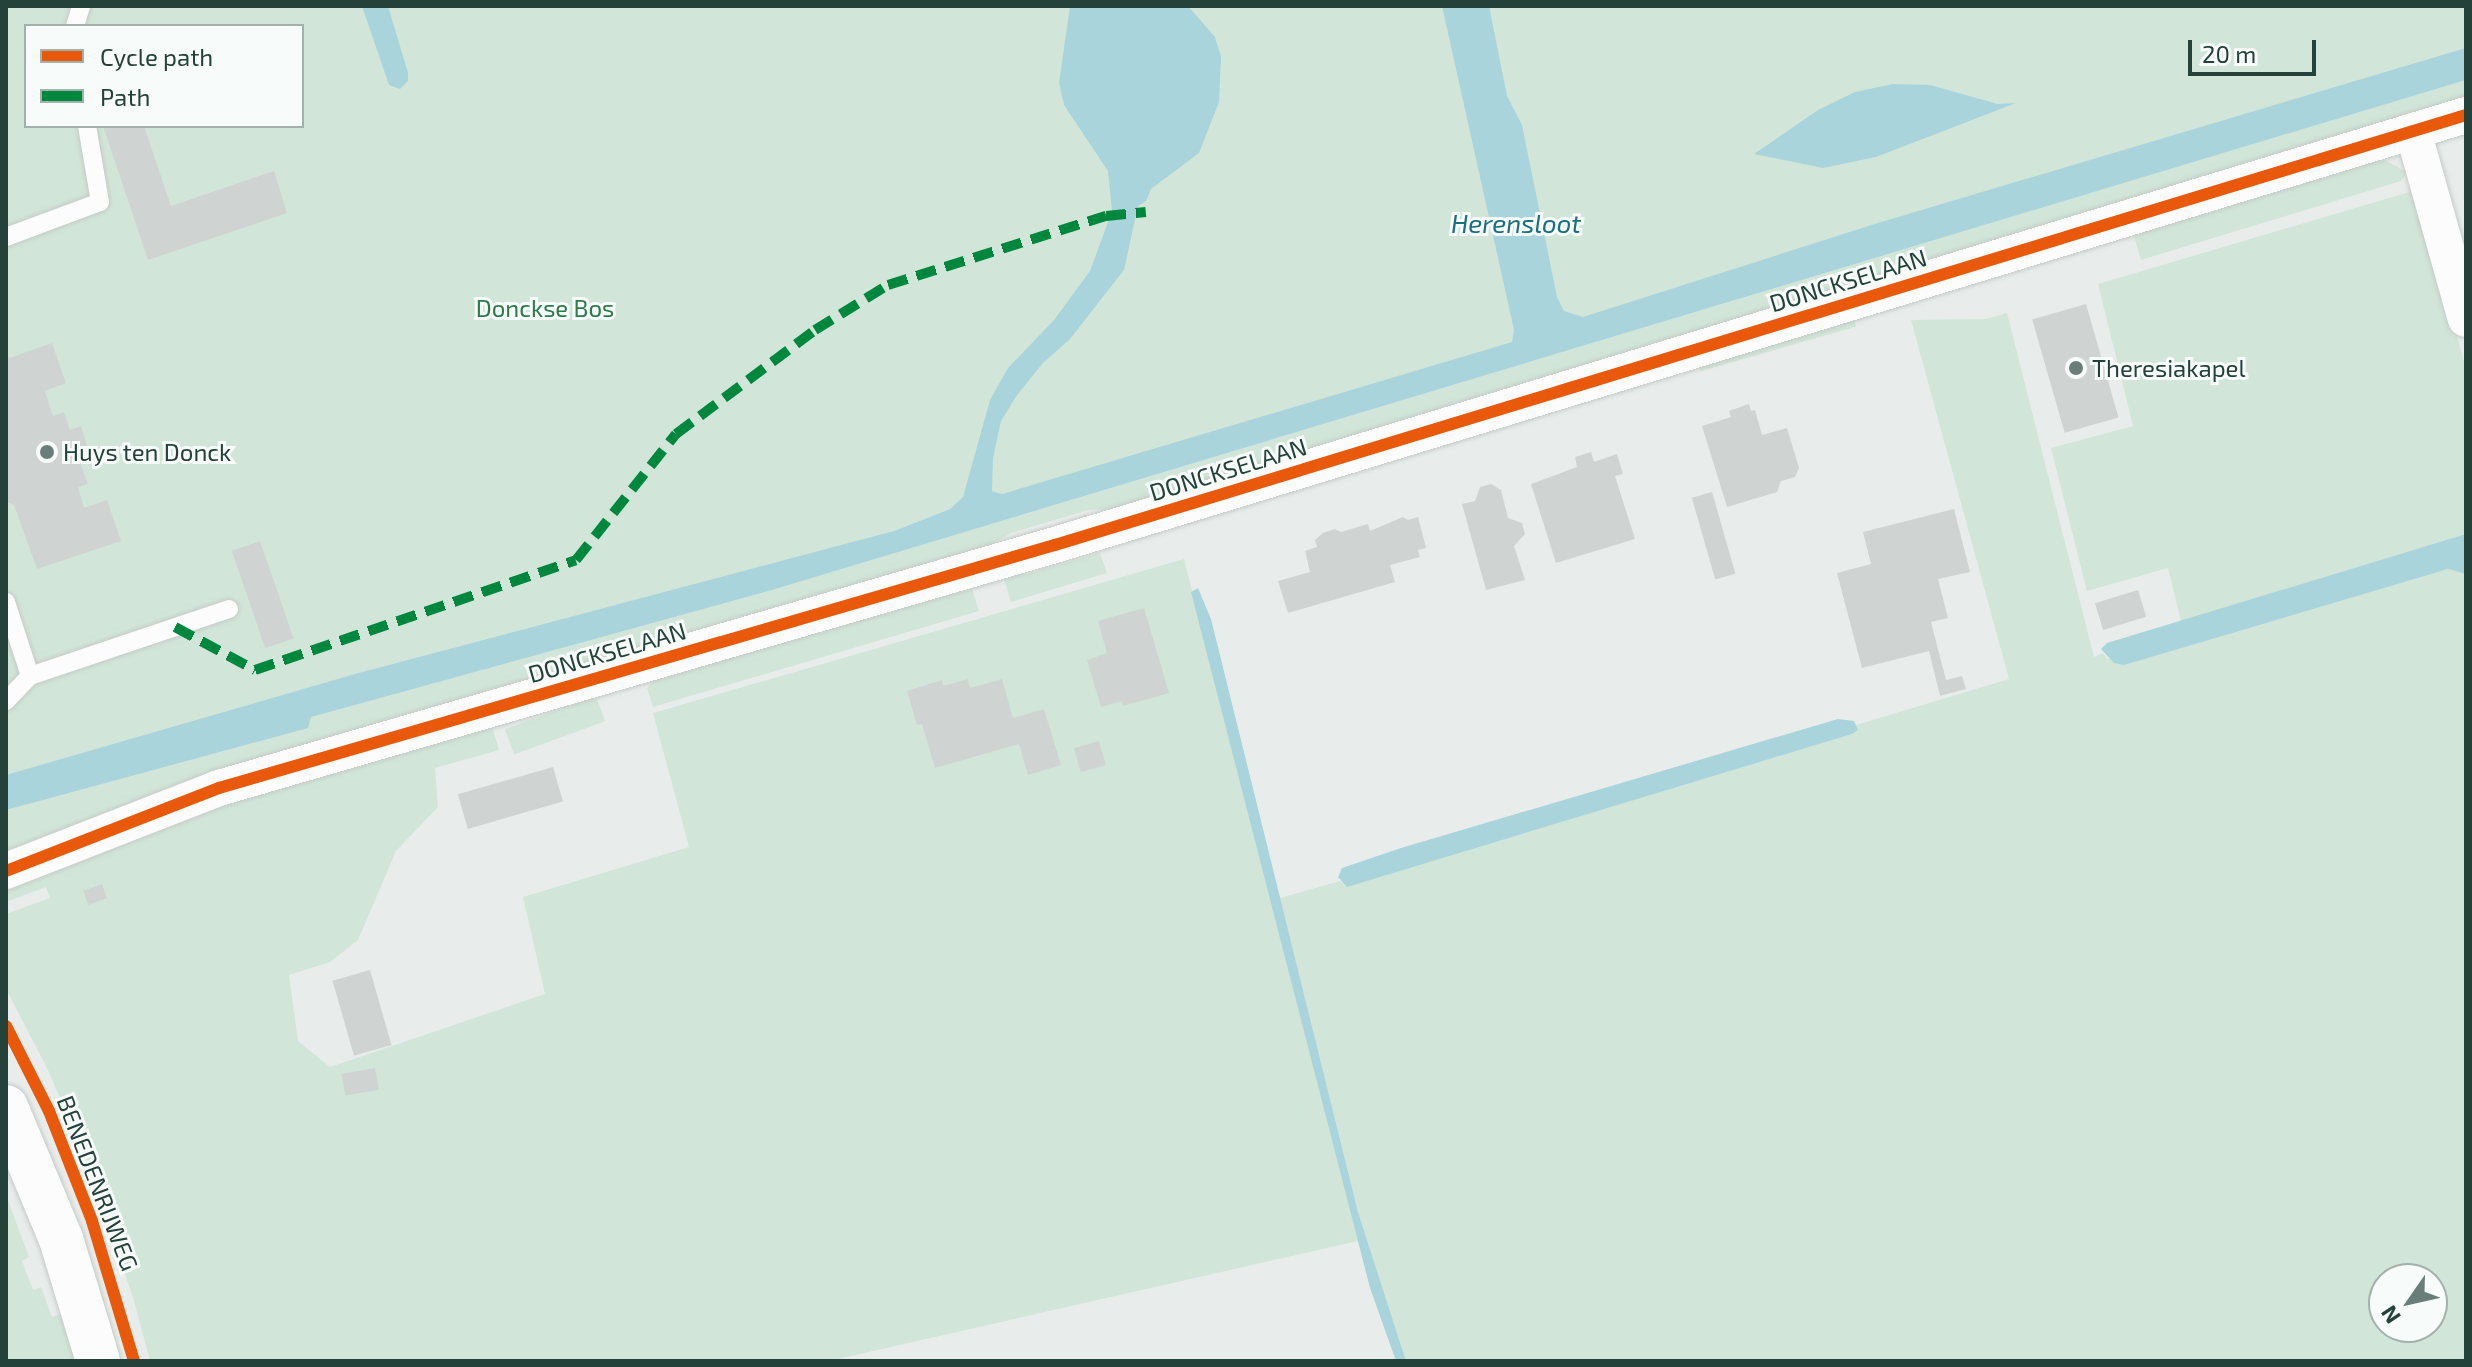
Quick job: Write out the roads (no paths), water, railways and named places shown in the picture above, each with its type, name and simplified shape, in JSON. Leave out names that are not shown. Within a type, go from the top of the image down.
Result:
[{"type":"street","name":"DONCKSELAAN","points":[[6,871],[219,788],[1055,545],[2466,115]]},
{"type":"street","points":[[2413,131],[2466,319]]},
{"type":"street","points":[[6,1107],[61,1239],[98,1361]]},
{"type":"lane","points":[[6,237],[100,202],[87,128]]},
{"type":"lane","points":[[6,602],[30,676]]},
{"type":"lane","points":[[6,701],[30,676],[229,609]]},
{"type":"water","points":[[362,6],[388,6],[408,73],[408,81],[400,89],[389,85]]},
{"type":"water","name":"Herensloot","points":[[1070,6],[1188,6],[1215,37],[1221,57],[1219,102],[1199,153],[1151,189],[1146,201],[1138,206],[1124,270],[1070,339],[1043,363],[1001,421],[993,458],[992,491],[1002,494],[1512,342],[1514,330],[1442,6],[1489,6],[1507,96],[1522,125],[1557,297],[1564,311],[1583,317],[1878,223],[2466,48],[2466,80],[772,590],[311,717],[308,728],[6,810],[6,775],[355,674],[894,531],[950,509],[963,497],[990,400],[1008,368],[1054,320],[1090,271],[1112,211],[1108,171],[1064,105],[1059,83]]},
{"type":"water","points":[[1893,84],[1930,85],[1998,104],[2016,103],[1876,157],[1823,168],[1754,154],[1818,110],[1855,92]]},
{"type":"water","points":[[2466,534],[2466,574],[2448,569],[2124,665],[2114,663],[2101,649],[2107,643]]},
{"type":"water","points":[[1198,588],[1211,619],[1358,1212],[1406,1361],[1396,1361],[1370,1288],[1191,592]]},
{"type":"water","points":[[1838,719],[1854,721],[1858,730],[1347,887],[1338,877],[1342,868],[1401,848]]},
{"type":"place","name":"Theresiakapel","points":[[2076,368]]},
{"type":"place","name":"Huys ten Donck","points":[[47,452]]},
{"type":"park label","name":"Donckse Bos","points":[[545,308]]}]
